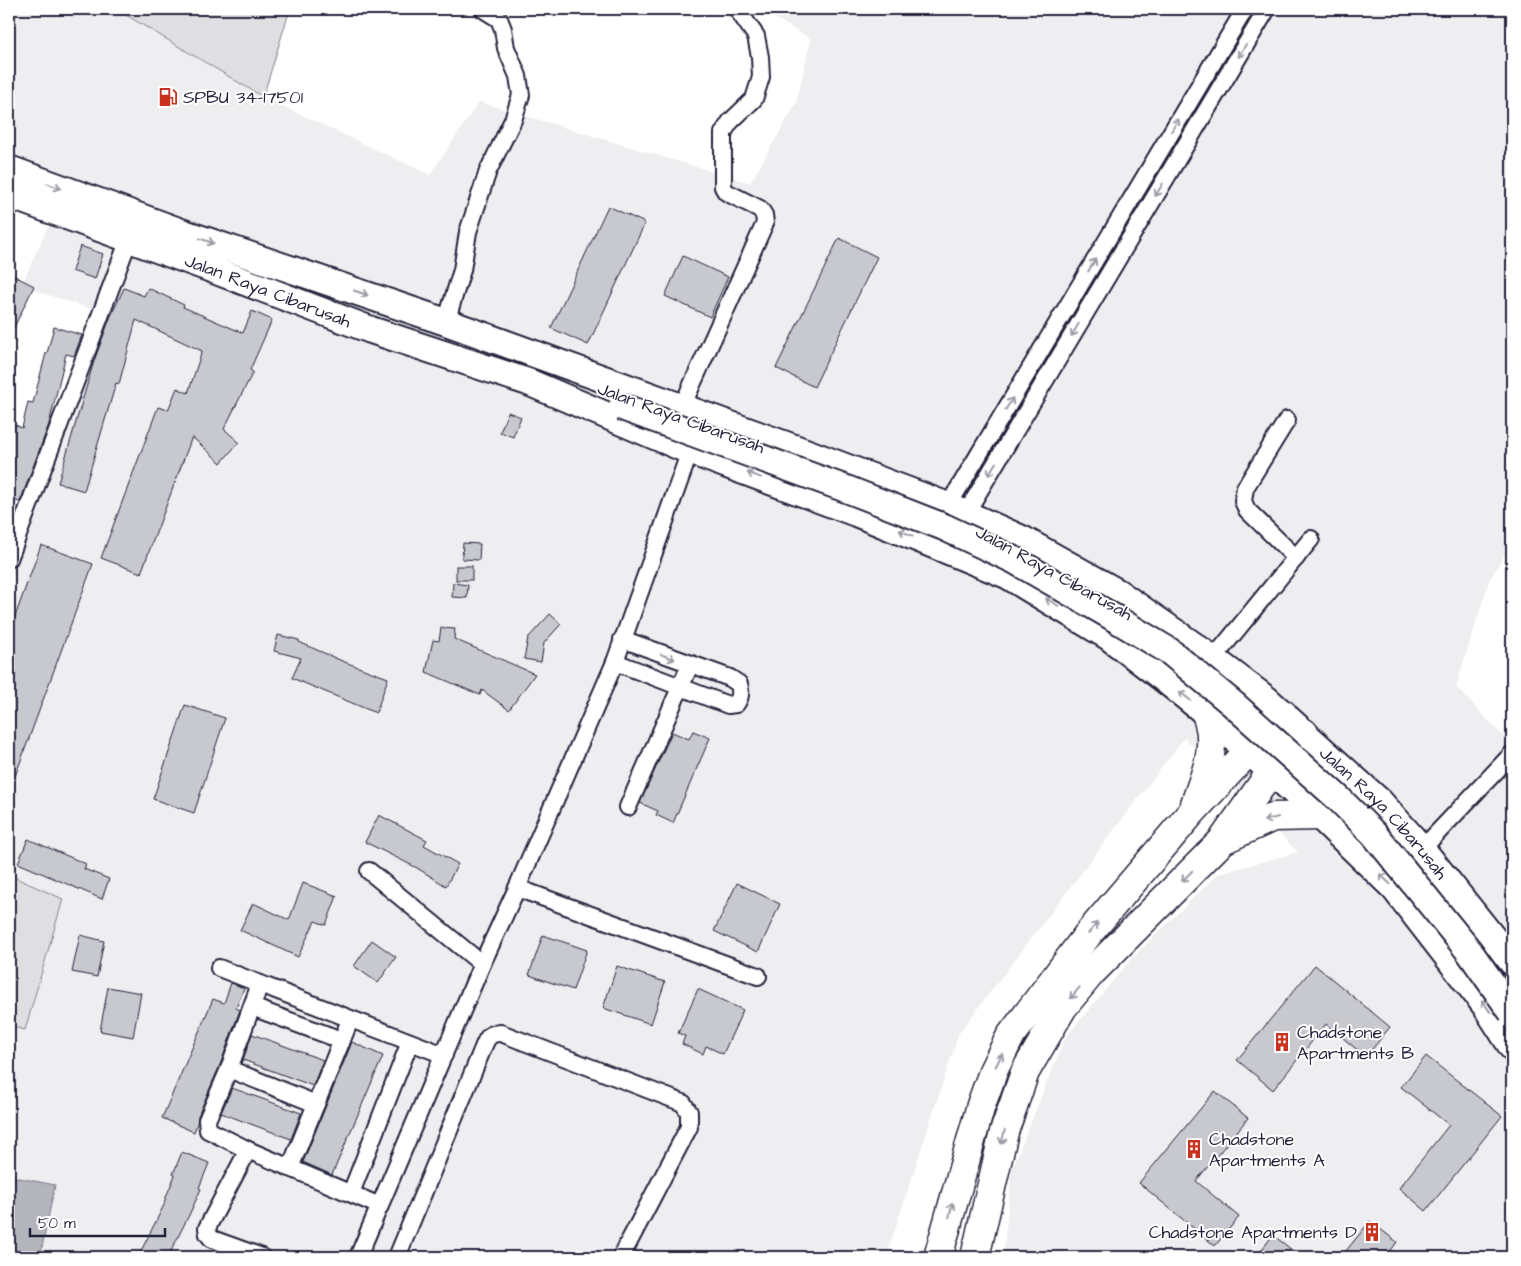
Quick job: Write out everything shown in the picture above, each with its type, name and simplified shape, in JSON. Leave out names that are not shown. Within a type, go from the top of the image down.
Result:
[{"type":"highway","points":[[938,1257],[981,1105],[994,1069],[1010,1037],[1089,933],[1192,812],[1242,745],[1275,706]]},
{"type":"highway","points":[[1192,812],[1208,764],[1212,743],[1212,734],[1206,713]]},
{"type":"highway","points":[[975,1257],[1004,1132],[1025,1072],[1063,1007],[1091,973],[1222,841],[1271,772],[1304,733]]},
{"type":"highway","points":[[1222,841],[1273,818],[1310,807]]},
{"type":"highway","points":[[986,1209],[988,1257]]},
{"type":"main road","name":"Jalan Raya Cibarusah","points":[[9,169],[184,233],[446,322],[682,409],[811,454],[957,510],[1024,540],[1117,592],[1213,659],[1275,706],[1380,802],[1422,849],[1510,957]]},
{"type":"main road","name":"Jalan Raya Cibarusah","points":[[10,198],[206,266],[371,330],[528,382],[690,451],[856,513],[1007,576],[1108,637],[1164,679],[1206,713],[1310,807],[1395,889],[1485,1005],[1512,1047]]},
{"type":"main road","name":"Jalan Raya Cibarusah","points":[[477,334],[496,352],[944,527],[1014,560],[1106,612],[1169,652],[1234,704],[1338,798],[1374,834],[1469,951],[1512,1012]]},
{"type":"main road","name":"Jalan Raya Cibarusah","points":[[528,382],[624,403],[925,506],[996,538],[1087,588],[1150,627],[1211,672],[1243,699],[1344,787],[1392,835],[1457,914],[1512,993]]},
{"type":"main road","points":[[1310,807],[1301,783],[1309,770],[1322,762],[1337,762]]},
{"type":"street","points":[[446,322],[462,270],[468,232],[488,171],[513,120],[521,95],[518,76],[506,48],[503,29],[499,19],[483,9]]},
{"type":"street","points":[[682,409],[765,223],[764,215],[760,209],[726,192],[723,187],[723,134],[730,122],[754,99],[761,78],[760,56],[756,36],[737,9]]},
{"type":"street","points":[[957,510],[1245,9]]},
{"type":"street","points":[[957,510],[1267,9]]},
{"type":"street","points":[[9,559],[129,239]]},
{"type":"street","points":[[1287,420],[1245,488],[1243,501],[1247,510],[1296,558]]},
{"type":"street","points":[[358,1257],[482,964],[615,662],[690,451]]},
{"type":"street","points":[[1213,659],[1311,539]]},
{"type":"street","points":[[615,662],[728,705],[736,704],[739,700],[741,692],[739,684],[730,678],[622,640]]},
{"type":"street","points":[[628,807],[690,665]]},
{"type":"street","points":[[1422,849],[1512,754]]},
{"type":"street","points":[[370,871],[482,964]]},
{"type":"street","points":[[517,888],[758,976]]},
{"type":"street","points":[[219,968],[444,1055]]},
{"type":"street","points":[[260,984],[229,1069],[207,1120],[208,1130],[248,1150],[380,1206]]},
{"type":"street","points":[[252,1006],[341,1040]]},
{"type":"street","points":[[290,1168],[350,1020]]},
{"type":"street","points":[[397,1257],[485,1042],[493,1033],[502,1033],[683,1103],[690,1112],[689,1128],[621,1257]]},
{"type":"street","points":[[351,1193],[410,1042]]},
{"type":"street","points":[[229,1069],[316,1104]]},
{"type":"street","points":[[248,1150],[207,1228],[208,1234],[212,1239],[262,1257]]},
{"type":"shaded area","points":[[9,9],[116,9],[263,97],[430,175],[479,102],[750,183],[796,104],[811,39],[759,9],[1512,9],[1512,541],[1489,581],[1456,687],[1512,745],[1512,1257],[1003,1257],[1012,1169],[1065,1038],[1133,957],[1218,874],[1298,852],[1184,738],[959,1033],[886,1257],[9,1257],[9,563],[97,311],[21,286],[51,220],[9,203]]},
{"type":"shaded area","points":[[116,9],[290,9],[263,97]]},
{"type":"shaded area","points":[[9,875],[63,899],[25,1030],[9,1026]]},
{"type":"shaded area","points":[[9,1176],[55,1185],[40,1257],[9,1257]]},
{"type":"building","points":[[608,206],[645,223],[588,345],[551,328]]},
{"type":"building","points":[[839,238],[877,257],[814,387],[776,368]]},
{"type":"building","points":[[80,246],[103,254],[95,279],[72,271]]},
{"type":"building","points":[[683,256],[728,277],[710,317],[665,296]]},
{"type":"building","points":[[9,273],[34,286],[9,338]]},
{"type":"building","points":[[124,288],[144,296],[148,288],[184,305],[183,307],[243,333],[252,311],[272,320],[250,370],[253,372],[224,429],[239,442],[221,463],[192,437],[141,573],[101,558],[158,407],[168,410],[177,388],[188,393],[202,351],[136,320],[119,384],[116,383],[84,491],[58,483],[94,361],[110,318]]},
{"type":"building","points":[[54,327],[82,335],[74,356],[66,354],[49,424],[20,502],[9,499],[9,422],[22,428],[28,402],[33,403]]},
{"type":"building","points":[[508,412],[521,417],[513,437],[500,432]]},
{"type":"building","points":[[463,543],[480,544],[479,560],[462,559]]},
{"type":"building","points":[[41,545],[93,564],[10,790],[9,633]]},
{"type":"building","points":[[456,566],[472,566],[472,580],[456,580]]},
{"type":"building","points":[[453,583],[468,585],[467,598],[452,597]]},
{"type":"building","points":[[550,614],[561,624],[544,643],[541,662],[524,659],[528,638]]},
{"type":"building","points":[[441,628],[455,629],[454,639],[535,674],[509,710],[482,690],[480,695],[426,672],[433,640],[439,641]]},
{"type":"building","points":[[278,635],[299,640],[299,642],[342,661],[388,678],[376,713],[292,678],[301,658],[274,651]]},
{"type":"building","points":[[185,705],[225,718],[194,813],[153,799]]},
{"type":"building","points":[[693,731],[710,738],[673,823],[656,815],[658,811],[640,803],[672,732],[689,739]]},
{"type":"building","points":[[379,815],[427,840],[424,845],[458,864],[446,886],[417,868],[365,842]]},
{"type":"building","points":[[28,839],[86,864],[84,869],[109,879],[102,899],[18,863]]},
{"type":"building","points":[[303,883],[337,896],[326,925],[315,921],[298,957],[240,930],[253,903],[289,920]]},
{"type":"building","points":[[737,883],[780,904],[758,952],[714,931]]},
{"type":"building","points":[[80,935],[104,941],[97,977],[72,972]]},
{"type":"building","points":[[543,935],[587,950],[573,990],[529,975]]},
{"type":"building","points":[[372,940],[396,957],[378,983],[354,966]]},
{"type":"building","name":"Chadstone Apartments B","points":[[1315,965],[1390,1027],[1366,1057],[1326,1024],[1273,1090],[1237,1060]]},
{"type":"building","points":[[617,966],[665,982],[651,1024],[603,1008]]},
{"type":"building","points":[[231,983],[244,988],[236,1008],[240,1010],[220,1065],[198,1116],[194,1132],[162,1118],[213,999],[224,1003]]},
{"type":"building","points":[[108,987],[141,993],[133,1037],[100,1031]]},
{"type":"building","points":[[698,989],[743,1010],[723,1054],[706,1046],[703,1054],[682,1044],[685,1036],[678,1033]]},
{"type":"building","points":[[252,1034],[323,1060],[313,1086],[243,1060]]},
{"type":"building","points":[[352,1042],[383,1056],[332,1175],[303,1162]]},
{"type":"building","points":[[1426,1056],[1502,1116],[1426,1211],[1399,1188],[1449,1125],[1401,1087]]},
{"type":"building","points":[[232,1088],[301,1113],[291,1139],[221,1113]]},
{"type":"building","name":"Chadstone Apartments A","points":[[1215,1091],[1248,1118],[1196,1181],[1239,1217],[1215,1246],[1139,1183]]},
{"type":"building","points":[[182,1152],[209,1163],[199,1188],[201,1189],[168,1257],[138,1257],[165,1203],[175,1175],[173,1174]]},
{"type":"building","name":"Chadstone Apartments D","points":[[1370,1221],[1397,1242],[1386,1257],[1341,1257]]},
{"type":"building","name":"Chadstone Apartments D","points":[[1273,1235],[1301,1257],[1256,1257]]},
{"type":"place","name":"SPBU 34-17501","points":[[168,97]]},
{"type":"place","name":"Chadstone Apartments B","points":[[1282,1042]]},
{"type":"place","name":"Chadstone Apartments A","points":[[1194,1149]]},
{"type":"place","name":"Chadstone Apartments D","points":[[1372,1232]]}]
